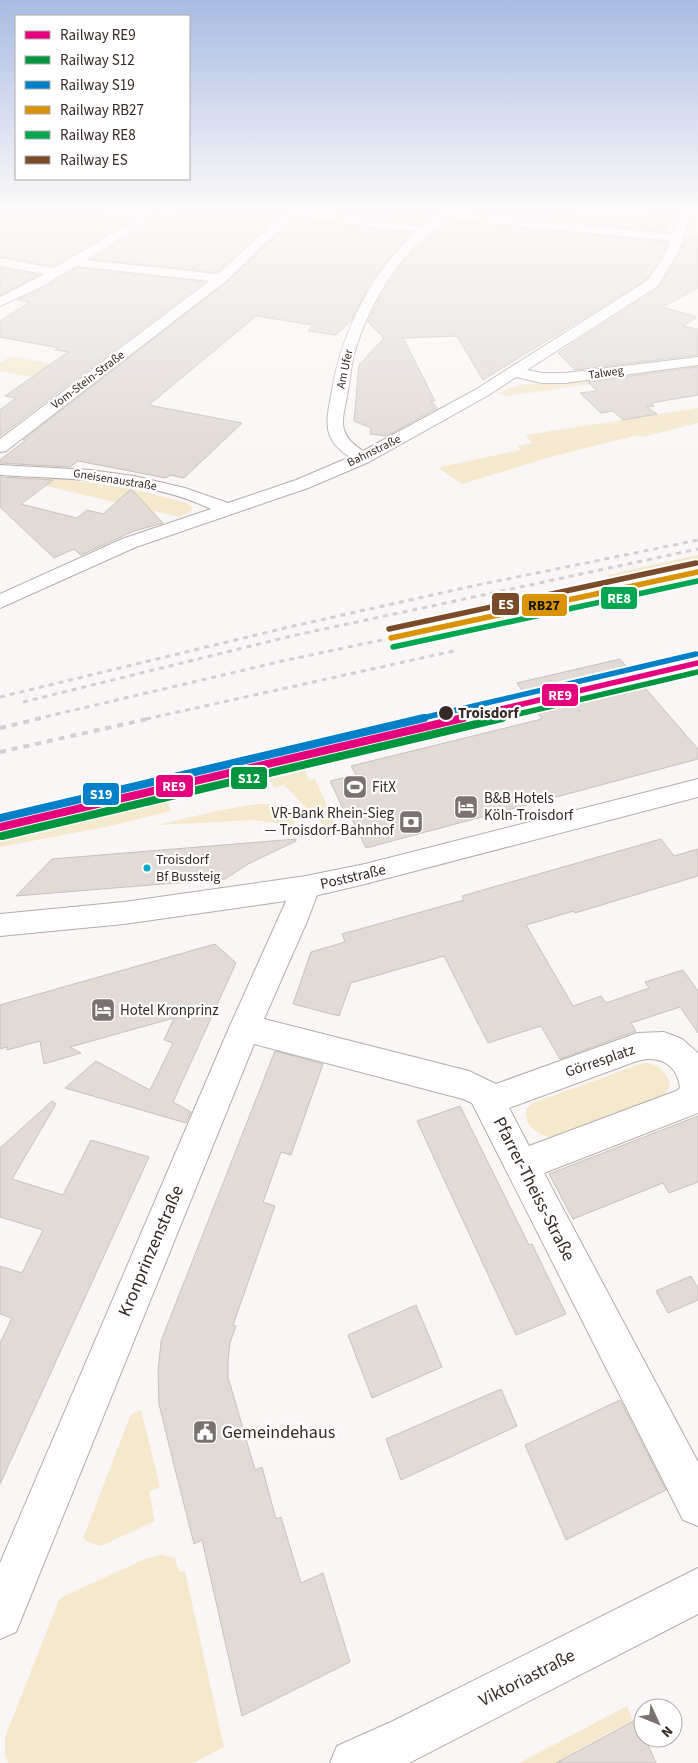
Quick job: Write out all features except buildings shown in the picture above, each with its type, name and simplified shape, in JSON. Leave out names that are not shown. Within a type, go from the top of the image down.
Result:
[{"type":"street","points":[[0,302],[13,295]]},
{"type":"street","name":"Vom-Stein-Straße","points":[[0,448],[199,295]]},
{"type":"street","name":"Am Ufer","points":[[363,458],[342,445],[337,438],[335,424],[347,354],[373,295]]},
{"type":"street","name":"Bahnstraße","points":[[0,602],[129,543],[302,484],[363,458],[436,419],[514,372],[634,295]]},
{"type":"street","name":"Talweg","points":[[514,372],[542,378],[565,378],[698,361]]},
{"type":"street","name":"Gneisenaustraße","points":[[0,470],[74,473],[123,479],[200,498],[225,509]]},
{"type":"street","name":"Poststraße","points":[[0,925],[124,913],[306,887],[365,874],[698,788]]},
{"type":"street","name":"Kronprinzenstraße","points":[[0,1616],[245,1028],[294,919],[306,887]]},
{"type":"street","name":"Pfarrer-Theiss-Straße","points":[[245,1028],[477,1089],[484,1093],[698,1505]]},
{"type":"street","name":"Görresplatz","points":[[489,1101],[650,1045],[665,1046],[685,1058],[694,1071],[698,1084],[696,1094],[688,1102],[622,1129],[521,1165]]},
{"type":"street","name":"Viktoriastraße","points":[[354,1763],[410,1738],[698,1590]]},
{"type":"shaded area","points":[[11,356],[82,370],[65,383],[0,371],[0,363]]},
{"type":"shaded area","points":[[698,366],[698,369],[509,396],[497,394],[506,389],[524,384],[572,382]]},
{"type":"shaded area","points":[[698,408],[698,423],[642,437],[638,435],[550,457],[462,484],[440,469],[440,467],[521,450],[518,446],[532,443],[526,435]]},
{"type":"shaded area","points":[[7,477],[54,479],[119,487],[186,503],[192,507],[192,510],[180,517]]},
{"type":"shaded area","points":[[698,555],[698,564],[614,582],[607,575]]},
{"type":"shaded area","points":[[305,771],[309,780],[315,779],[335,822],[326,828],[284,785],[274,788],[269,778]]},
{"type":"shaded area","points":[[167,798],[171,811],[105,827],[0,847],[0,839],[48,831],[78,819]]},
{"type":"shaded area","points":[[257,804],[269,804],[284,809],[295,823],[292,825],[254,820],[158,825],[216,811]]},
{"type":"shaded area","points":[[643,1063],[657,1066],[667,1076],[670,1086],[664,1095],[549,1137],[539,1133],[529,1124],[526,1109],[533,1103]]},
{"type":"shaded area","points":[[141,1410],[160,1487],[149,1492],[155,1521],[101,1546],[88,1542],[83,1538],[131,1414]]},
{"type":"shaded area","points":[[161,1555],[175,1558],[179,1572],[185,1571],[224,1747],[193,1763],[8,1763],[5,1756],[5,1737],[59,1600],[145,1559]]},
{"type":"shaded area","points":[[627,1706],[633,1720],[575,1751],[579,1763],[519,1763]]},
{"type":"railway","points":[[0,697],[289,627],[468,587],[698,540]]},
{"type":"railway","points":[[23,702],[296,635],[698,549]]},
{"type":"railway","points":[[36,719],[287,660],[391,638]]},
{"type":"railway","points":[[146,719],[458,650]]},
{"type":"railway","points":[[0,728],[42,718]]},
{"type":"railway","points":[[0,752],[152,718]]},
{"type":"rail line","name":"ES","points":[[389,629],[696,563]]},
{"type":"rail line","name":"RB27","points":[[391,638],[698,572]]},
{"type":"rail line","name":"RE8","points":[[393,647],[698,581]]},
{"type":"rail line","name":"S19","points":[[0,818],[696,654]]},
{"type":"rail line","name":"RE9","points":[[0,827],[698,663]]},
{"type":"rail line","name":"S12","points":[[2,836],[698,672]]},
{"type":"place","name":"Troisdorf","points":[[446,713]]},
{"type":"place","name":"FitX","points":[[355,787]]},
{"type":"place","name":"B&B Hotels Köln-Troisdorf","points":[[466,807]]},
{"type":"place","name":"VR-Bank Rhein-Sieg — Troisdorf-Bahnhof","points":[[411,822]]},
{"type":"place","name":"Troisdorf Bf Bussteig","points":[[147,868]]},
{"type":"place","name":"Hotel Kronprinz","points":[[103,1010]]},
{"type":"place","name":"Gemeindehaus","points":[[205,1432]]}]
